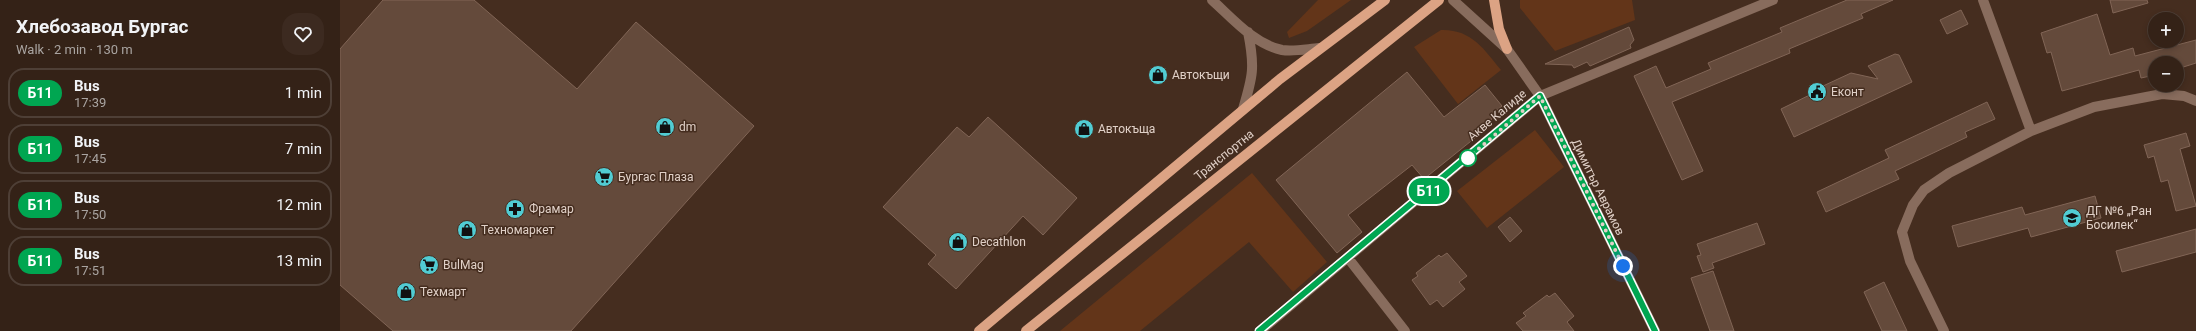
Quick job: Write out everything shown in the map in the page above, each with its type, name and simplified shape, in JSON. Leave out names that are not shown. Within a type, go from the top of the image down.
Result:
[{"type":"main road","name":"Транспортна","points":[[978,331],[1243,109],[1319,48],[1385,0]]},
{"type":"main road","name":"Транспортна","points":[[1026,331],[1439,0]]},
{"type":"main road","points":[[1494,0],[1499,29],[1507,49]]},
{"type":"street","points":[[1212,0],[1248,32],[1270,46],[1283,50],[1319,48]]},
{"type":"street","name":"Димитър Аврамов","points":[[1453,0],[1507,49],[1540,96],[1655,331]]},
{"type":"street","name":"Акве Калиде","points":[[1260,331],[1540,96],[1773,0]]},
{"type":"street","points":[[1983,0],[2031,131]]},
{"type":"street","points":[[1243,109],[1253,76],[1253,55],[1248,32]]},
{"type":"street","points":[[1944,331],[1910,261],[1902,232],[1913,205],[1924,190],[1949,173],[2031,131],[2094,107],[2162,94],[2184,96],[2196,101]]},
{"type":"street","points":[[1348,258],[1405,331]]},
{"type":"shaded area","points":[[1318,0],[1351,0],[1307,31],[1289,38],[1287,32]]},
{"type":"shaded area","points":[[1520,0],[1632,0],[1635,20],[1555,51],[1520,8]]},
{"type":"shaded area","points":[[1441,30],[1461,33],[1469,37],[1489,55],[1501,70],[1458,104],[1414,47]]},
{"type":"shaded area","points":[[1535,130],[1564,167],[1487,228],[1457,191]]},
{"type":"shaded area","points":[[1252,173],[1327,262],[1293,292],[1249,242],[1140,331],[1060,331]]},
{"type":"building","points":[[383,0],[474,0],[577,89],[636,22],[754,126],[571,331],[393,331],[340,285],[340,49]]},
{"type":"building","points":[[1847,0],[1893,0],[1861,14],[1863,18],[1789,49],[1790,53],[1672,102],[1703,171],[1682,180],[1634,76],[1656,66],[1666,88],[1711,69],[1708,63],[1782,32],[1780,28]]},
{"type":"building","points":[[2110,0],[2147,0],[2148,3],[2113,13]]},
{"type":"building","points":[[1961,10],[1968,24],[1947,34],[1940,20]]},
{"type":"building","points":[[2097,14],[2110,55],[2133,48],[2135,56],[2166,48],[2184,48],[2184,43],[2196,40],[2196,63],[2184,67],[2184,56],[2148,56],[2148,76],[2141,78],[2139,70],[2062,91],[2051,52],[2047,53],[2041,33]]},
{"type":"building","points":[[1629,27],[1634,40],[1630,45],[1631,48],[1590,66],[1587,62],[1574,68],[1572,65],[1545,64]]},
{"type":"building","points":[[1895,54],[1899,55],[1912,82],[1794,137],[1781,109],[1824,88],[1823,86],[1851,73],[1878,79],[1868,66]]},
{"type":"building","points":[[1407,72],[1444,117],[1485,85],[1502,106],[1490,116],[1492,119],[1484,126],[1486,129],[1424,179],[1412,165],[1348,215],[1362,232],[1337,253],[1276,180]]},
{"type":"building","points":[[1987,102],[1995,119],[1965,132],[1967,137],[1895,171],[1899,179],[1826,212],[1817,192],[1889,158],[1885,150]]},
{"type":"building","points":[[988,117],[1077,198],[1043,235],[1023,216],[956,289],[928,264],[936,255],[883,207],[957,127],[969,137]]},
{"type":"building","points":[[2186,133],[2190,146],[2180,149],[2196,206],[2176,211],[2168,180],[2161,182],[2154,156],[2148,158],[2144,145]]},
{"type":"building","points":[[2095,196],[2101,218],[2031,237],[2028,228],[1958,247],[1952,226],[2022,207],[2025,215]]},
{"type":"building","points":[[1510,217],[1522,231],[1510,242],[1498,227]]},
{"type":"building","points":[[1757,223],[1765,244],[1712,263],[1714,268],[1703,272],[1697,256],[1701,255],[1697,244]]},
{"type":"building","points":[[2196,229],[2196,252],[2122,272],[2116,251]]},
{"type":"building","points":[[1447,253],[1467,276],[1459,282],[1465,289],[1443,307],[1437,300],[1430,305],[1412,280],[1418,276],[1416,273],[1439,255],[1441,257]]},
{"type":"building","points":[[1713,271],[1734,331],[1710,331],[1691,278]]},
{"type":"building","points":[[1884,282],[1907,331],[1882,331],[1864,292]]},
{"type":"building","points":[[1555,293],[1574,316],[1567,322],[1574,331],[1523,331],[1516,323],[1526,316],[1523,313],[1547,295],[1549,297]]},
{"type":"bus line","name":"Б11","points":[[1259,331],[1540,96],[1655,331]]},
{"type":"place","name":"Автокъщи","points":[[1158,75]]},
{"type":"place","name":"Еконт","points":[[1817,92]]},
{"type":"place","name":"dm","points":[[665,127]]},
{"type":"place","name":"Автокъща","points":[[1084,129]]},
{"type":"place","name":"Бургас Плаза","points":[[604,177]]},
{"type":"place","name":"Фрамар","points":[[515,209]]},
{"type":"place","name":"ДГ №6 „Ран Босилек“","points":[[2072,218]]},
{"type":"place","name":"Техномаркет","points":[[467,230]]},
{"type":"place","name":"Decathlon","points":[[958,242]]},
{"type":"place","name":"BulMag","points":[[429,265]]},
{"type":"place","name":"Техмарт","points":[[406,292]]},
{"type":"route","points":[[1468,158],[1540,96],[1623,266]]}]
